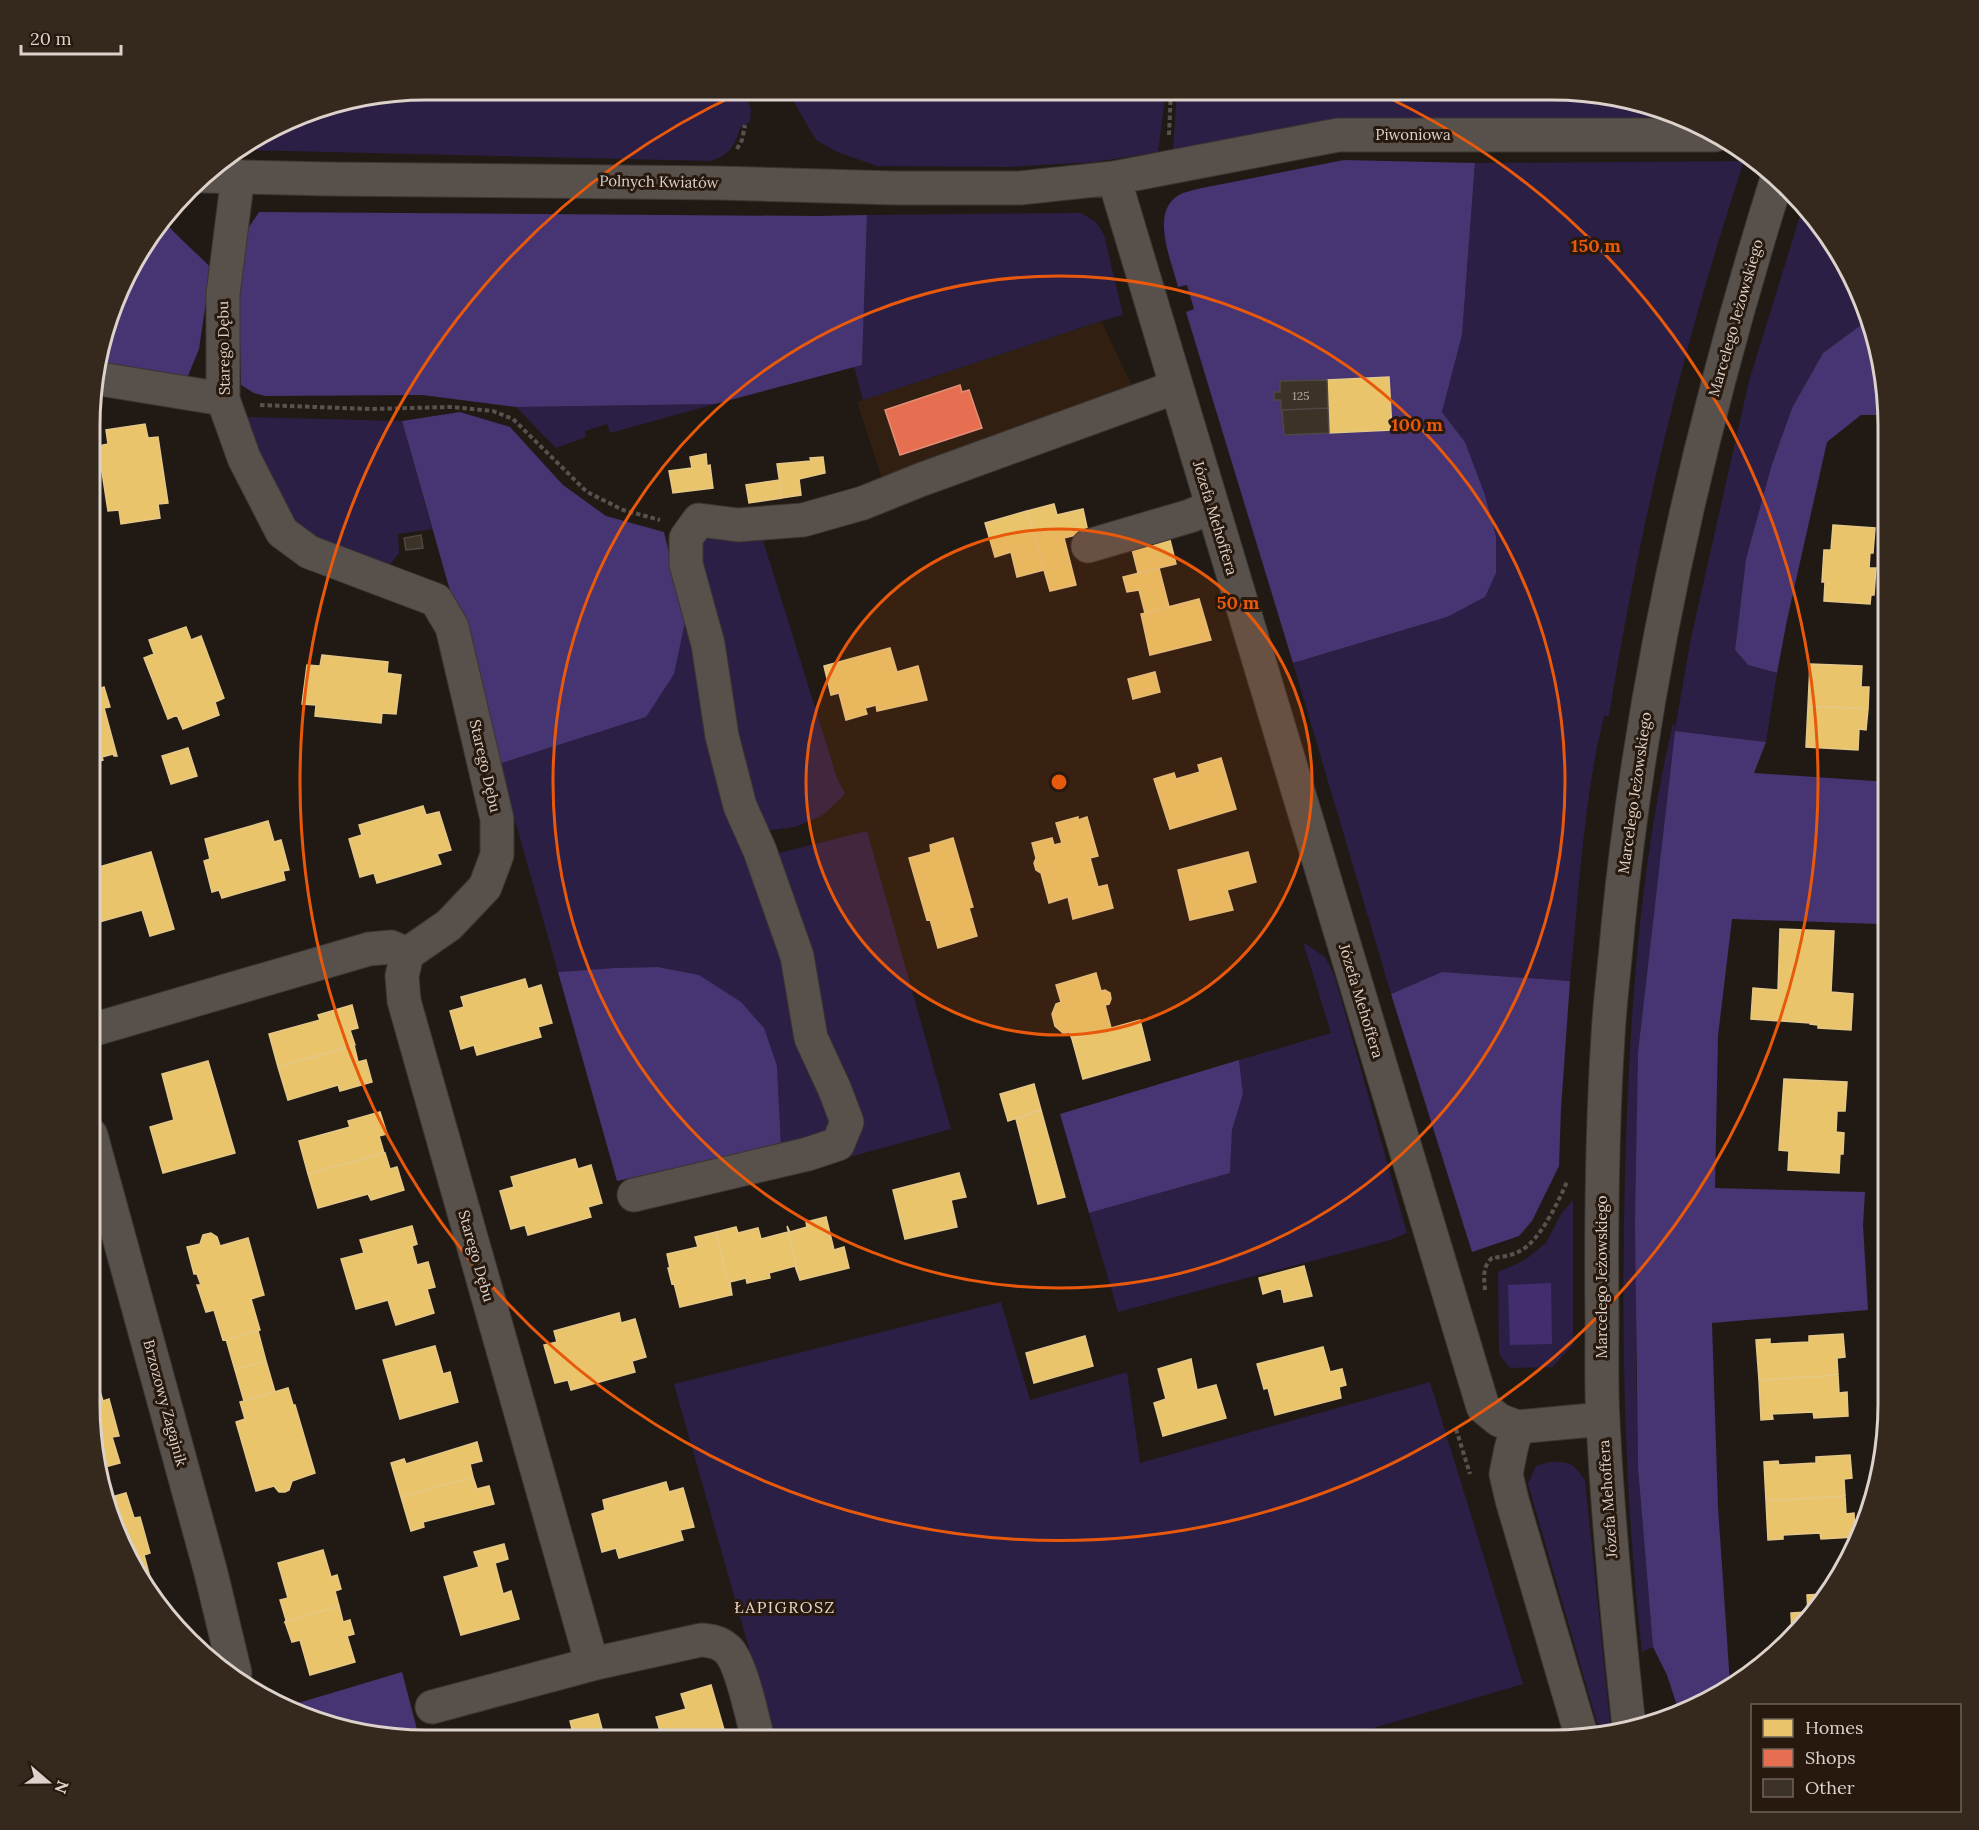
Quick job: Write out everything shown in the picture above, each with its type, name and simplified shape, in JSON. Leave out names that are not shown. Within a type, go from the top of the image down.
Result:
[{"type":"street","name":"Piwoniowa","points":[[1114,178],[1338,135],[1699,135]]},
{"type":"street","name":"Polnych Kwiatów","points":[[218,176],[718,183],[895,188],[1020,188],[1114,178]]},
{"type":"street","name":"Starego Dębu","points":[[238,176],[223,294],[223,399],[244,458],[282,532],[309,552],[436,600],[452,627],[497,819],[497,855],[485,887],[448,924],[407,954],[402,976],[404,1001],[592,1664]]},
{"type":"street","name":"Józefa Mehoffera","points":[[1114,178],[1483,1407],[1499,1420],[1517,1427],[1603,1419],[1615,1597],[1628,1720]]},
{"type":"street","name":"Marcelego Jeżowskiego","points":[[1603,1419],[1601,1232],[1609,1023],[1628,839],[1656,655],[1690,488],[1730,333],[1774,187]]},
{"type":"street","points":[[104,380],[223,399]]},
{"type":"street","points":[[634,1195],[808,1154],[838,1144],[847,1122],[811,1038],[796,956],[760,851],[740,806],[722,736],[708,644],[686,564],[686,538],[693,527],[699,520],[738,525],[803,520],[863,503],[1176,387]]},
{"type":"street","points":[[1088,546],[1190,516],[1212,507]]},
{"type":"street","points":[[101,1027],[369,949],[390,947],[407,954]]},
{"type":"street","name":"Brzozowy Zagajnik","points":[[101,1172],[211,1573],[233,1666]]},
{"type":"street","points":[[1517,1427],[1510,1449],[1506,1474],[1579,1729]]},
{"type":"street","points":[[432,1707],[592,1664],[701,1640],[717,1642],[730,1651],[738,1669],[755,1730]]},
{"type":"path","points":[[223,399],[250,405],[371,409],[452,407],[493,411],[513,419],[587,492],[623,510],[693,527]]},
{"type":"path","points":[[1486,1294],[1485,1267],[1492,1258],[1520,1251],[1530,1244],[1539,1233],[1562,1192],[1568,1173]]},
{"type":"shaded area","points":[[405,101],[748,101],[751,109],[750,122],[740,128],[730,150],[710,161],[253,150],[302,125],[342,112],[384,103]]},
{"type":"shaded area","points":[[793,101],[1165,101],[1158,152],[1095,162],[1007,167],[877,166],[837,152],[816,140]]},
{"type":"shaded area","points":[[1176,101],[1574,101],[1616,107],[1662,120],[1450,118],[1328,124],[1173,150]]},
{"type":"shaded area","points":[[1344,160],[1475,163],[1462,335],[1442,412],[1465,442],[1485,495],[1496,536],[1496,573],[1485,597],[1447,617],[1293,663],[1186,312],[1194,309],[1187,285],[1178,287],[1165,238],[1165,213],[1170,203],[1183,193]]},
{"type":"shaded area","points":[[1744,162],[1702,298],[1665,436],[1634,575],[1609,716],[1604,716],[1597,748],[1582,847],[1570,981],[1443,972],[1391,994],[1293,663],[1447,617],[1496,536],[1485,495],[1465,442],[1442,412],[1462,335],[1475,163]]},
{"type":"shaded area","points":[[259,212],[867,215],[862,365],[715,404],[516,407],[422,395],[265,396],[254,393],[241,385],[239,298],[247,230]]},
{"type":"shaded area","points":[[1081,213],[1096,222],[1104,235],[1123,315],[863,400],[854,367],[862,365],[867,215]]},
{"type":"shaded area","points":[[1801,214],[1835,263],[1854,302],[1862,324],[1823,353],[1792,408],[1771,467],[1746,559],[1735,650],[1748,665],[1777,673],[1766,742],[1675,731],[1638,1052],[1636,1361],[1638,1468],[1653,1647],[1642,1652],[1631,1533],[1625,1413],[1623,1293],[1625,1174],[1633,1004],[1644,890],[1661,778],[1673,723],[1675,729],[1691,638],[1749,381]]},
{"type":"shaded area","points":[[169,227],[211,268],[199,349],[185,383],[106,368],[125,302],[144,263]]},
{"type":"shaded area","points":[[1101,321],[1132,386],[884,484],[857,402]]},
{"type":"shaded area","points":[[1861,325],[1876,384],[1878,415],[1861,415],[1827,442],[1777,673],[1748,665],[1735,650],[1746,559],[1771,467],[1792,408],[1823,353]]},
{"type":"shaded area","points":[[715,404],[610,433],[607,424],[585,431],[586,437],[556,448],[516,407]]},
{"type":"shaded area","points":[[460,412],[510,427],[563,485],[606,516],[664,532],[686,617],[674,674],[646,717],[499,764],[402,421]]},
{"type":"shaded area","points":[[244,417],[402,421],[432,529],[398,534],[399,553],[389,566],[340,550],[305,534],[287,519],[280,507]]},
{"type":"shaded area","points":[[709,533],[761,534],[837,778],[845,794],[823,815],[795,827],[771,830],[757,824],[694,558],[699,542]]},
{"type":"shaded area","points":[[686,617],[828,1104],[830,1135],[781,1145],[777,1066],[699,975],[658,967],[558,972],[499,764],[646,717]]},
{"type":"shaded area","points":[[1675,731],[1766,742],[1754,773],[1878,781],[1878,924],[1732,919],[1718,1036],[1715,1188],[1865,1192],[1863,1225],[1868,1310],[1712,1323],[1718,1507],[1730,1678],[1677,1705],[1667,1675],[1653,1647],[1638,1468],[1635,1223],[1638,1052]]},
{"type":"shaded area","points":[[867,831],[951,1129],[846,1158],[853,1119],[828,1045],[775,854]]},
{"type":"shaded area","points":[[1303,942],[1325,957],[1334,974],[1407,1233],[1387,1241],[1118,1312],[1089,1213],[1230,1173],[1232,1130],[1243,1094],[1239,1060],[1331,1033]]},
{"type":"shaded area","points":[[658,967],[699,975],[741,1002],[764,1028],[777,1066],[781,1145],[617,1181],[558,972]]},
{"type":"shaded area","points":[[1442,972],[1570,981],[1559,1166],[1532,1221],[1519,1236],[1472,1252],[1391,994]]},
{"type":"shaded area","points":[[1239,1060],[1243,1094],[1232,1130],[1230,1173],[1089,1213],[1060,1114]]},
{"type":"shaded area","points":[[1573,1200],[1573,1345],[1552,1367],[1510,1368],[1499,1354],[1498,1272],[1525,1260],[1546,1243],[1561,1214]]},
{"type":"shaded area","points":[[1551,1283],[1552,1344],[1510,1345],[1508,1285]]},
{"type":"shaded area","points":[[1001,1302],[1030,1400],[1127,1372],[1140,1463],[1430,1382],[1523,1684],[1367,1730],[772,1730],[674,1384]]},
{"type":"shaded area","points":[[1550,1462],[1563,1462],[1578,1470],[1585,1481],[1610,1724],[1598,1726],[1528,1484],[1536,1466]]},
{"type":"shaded area","points":[[402,1672],[417,1730],[363,1723],[298,1703]]},
{"type":"building: Homes","points":[[1389,377],[1392,430],[1329,433],[1327,380]]},
{"type":"building: Homes","points":[[145,424],[148,438],[158,437],[168,503],[158,504],[160,518],[121,524],[119,510],[108,511],[101,466],[101,445],[108,444],[106,430]]},
{"type":"building: Homes","points":[[706,454],[713,488],[673,493],[669,471],[692,468],[690,457]]},
{"type":"building: Homes","points":[[823,457],[825,473],[799,479],[801,495],[782,498],[777,464],[811,461],[810,458]]},
{"type":"building: Homes","points":[[779,480],[782,498],[749,503],[746,485]]},
{"type":"building: Homes","points":[[1054,504],[1057,515],[1083,509],[1088,532],[1064,538],[1076,585],[1050,591],[1027,511]]},
{"type":"building: Homes","points":[[1027,511],[1044,570],[1017,577],[1011,552],[995,557],[985,523]]},
{"type":"building: Homes","points":[[1833,525],[1875,528],[1869,568],[1876,568],[1874,595],[1871,595],[1870,604],[1824,601],[1825,582],[1822,582],[1824,550],[1831,550]]},
{"type":"building: Homes","points":[[1169,536],[1176,564],[1138,573],[1131,545]]},
{"type":"building: Homes","points":[[1159,568],[1169,607],[1145,613],[1139,590],[1127,592],[1123,577]]},
{"type":"building: Homes","points":[[1199,599],[1211,640],[1150,655],[1141,614]]},
{"type":"building: Homes","points":[[186,627],[191,640],[201,636],[224,698],[215,702],[219,715],[183,729],[177,715],[168,719],[144,658],[154,654],[149,640]]},
{"type":"building: Homes","points":[[890,648],[897,672],[918,666],[927,700],[877,711],[876,705],[865,708],[867,714],[846,720],[839,693],[831,695],[824,666]]},
{"type":"building: Homes","points":[[322,655],[388,662],[387,673],[401,675],[396,714],[382,713],[381,723],[315,716],[316,705],[302,704],[307,665],[320,666]]},
{"type":"building: Homes","points":[[1810,664],[1862,666],[1861,687],[1869,687],[1868,709],[1808,706]]},
{"type":"building: Homes","points":[[1155,672],[1160,692],[1133,699],[1128,679]]},
{"type":"building: Homes","points":[[104,687],[110,707],[104,708],[117,756],[113,754],[102,757],[101,761],[101,688]]},
{"type":"building: Homes","points":[[1808,706],[1868,709],[1866,730],[1859,729],[1858,750],[1806,747]]},
{"type":"building: Homes","points":[[188,748],[197,776],[171,784],[162,756]]},
{"type":"building: Homes","points":[[1221,758],[1236,809],[1170,829],[1154,779],[1174,773],[1176,779],[1200,772],[1198,765]]},
{"type":"building: Homes","points":[[423,806],[426,815],[439,812],[451,850],[437,854],[441,864],[377,883],[374,873],[360,877],[349,839],[362,835],[359,825]]},
{"type":"building: Homes","points":[[1078,817],[1078,820],[1087,817],[1098,856],[1090,858],[1098,887],[1107,885],[1113,908],[1073,919],[1068,897],[1049,903],[1041,873],[1036,870],[1034,863],[1036,858],[1032,843],[1052,838],[1054,845],[1062,843],[1056,823]]},
{"type":"building: Homes","points":[[268,821],[274,842],[281,840],[289,870],[283,871],[285,880],[222,898],[219,890],[212,892],[204,861],[210,859],[205,839]]},
{"type":"building: Homes","points":[[953,838],[973,907],[969,908],[977,936],[938,948],[930,919],[927,920],[909,858],[931,852],[930,845]]},
{"type":"building: Homes","points":[[151,852],[174,929],[150,936],[142,910],[101,921],[101,866]]},
{"type":"building: Homes","points":[[1248,852],[1256,882],[1227,890],[1233,910],[1190,920],[1178,870]]},
{"type":"building: Homes","points":[[1780,929],[1834,931],[1831,992],[1853,994],[1851,1030],[1818,1028],[1818,1025],[1810,1023],[1751,1019],[1753,988],[1778,990]]},
{"type":"building: Homes","points":[[1096,973],[1101,991],[1105,990],[1110,993],[1109,1004],[1105,1005],[1111,1028],[1072,1039],[1069,1032],[1064,1034],[1055,1026],[1052,1014],[1056,1004],[1061,1002],[1056,985]]},
{"type":"building: Homes","points":[[525,979],[528,989],[541,985],[552,1023],[538,1027],[541,1037],[477,1055],[474,1045],[461,1049],[450,1011],[464,1007],[461,997]]},
{"type":"building: Homes","points":[[352,1005],[358,1028],[350,1030],[355,1045],[278,1067],[269,1034],[320,1020],[318,1015]]},
{"type":"building: Homes","points":[[1140,1020],[1150,1060],[1083,1079],[1072,1039]]},
{"type":"building: Homes","points":[[354,1045],[358,1062],[366,1060],[372,1082],[340,1091],[338,1085],[288,1100],[278,1067]]},
{"type":"building: Homes","points":[[208,1061],[235,1153],[163,1173],[150,1127],[174,1120],[162,1074]]},
{"type":"building: Homes","points":[[1784,1079],[1847,1082],[1845,1111],[1837,1111],[1836,1132],[1844,1133],[1839,1173],[1788,1170],[1789,1151],[1779,1150]]},
{"type":"building: Homes","points":[[1034,1084],[1041,1110],[1008,1121],[1000,1094]]},
{"type":"building: Homes","points":[[1041,1110],[1065,1197],[1038,1204],[1016,1119]]},
{"type":"building: Homes","points":[[380,1112],[387,1134],[379,1136],[384,1153],[308,1174],[299,1141],[350,1127],[348,1121]]},
{"type":"building: Homes","points":[[385,1153],[390,1169],[397,1167],[404,1190],[371,1200],[368,1194],[318,1208],[308,1174]]},
{"type":"building: Homes","points":[[575,1159],[578,1169],[591,1165],[602,1203],[588,1207],[591,1217],[528,1235],[525,1225],[511,1229],[500,1191],[514,1187],[511,1177]]},
{"type":"building: Homes","points":[[959,1173],[966,1197],[951,1200],[957,1227],[905,1239],[893,1190]]},
{"type":"building: Homes","points":[[826,1217],[834,1250],[844,1247],[849,1268],[800,1280],[787,1226],[790,1232],[807,1227],[806,1222]]},
{"type":"building: Homes","points":[[412,1226],[417,1244],[412,1246],[417,1265],[428,1262],[435,1287],[427,1289],[434,1313],[396,1325],[388,1300],[356,1309],[341,1259],[364,1253],[360,1240]]},
{"type":"building: Homes","points":[[736,1227],[738,1233],[758,1228],[761,1239],[788,1232],[800,1280],[795,1266],[769,1273],[770,1278],[747,1283],[746,1278],[730,1282],[731,1295],[716,1232]]},
{"type":"building: Homes","points":[[716,1232],[731,1295],[680,1307],[668,1268],[670,1268],[667,1254],[698,1247],[695,1237]]},
{"type":"building: Homes","points":[[211,1233],[217,1237],[220,1246],[248,1238],[264,1295],[251,1299],[260,1330],[223,1340],[214,1310],[206,1312],[197,1285],[201,1285],[197,1274],[194,1274],[187,1247],[200,1244],[203,1235]]},
{"type":"building: Homes","points":[[1304,1266],[1312,1296],[1284,1302],[1281,1288],[1263,1294],[1259,1278]]},
{"type":"building: Homes","points":[[619,1313],[621,1323],[635,1319],[646,1357],[632,1361],[635,1372],[571,1390],[568,1380],[555,1383],[544,1345],[557,1342],[554,1331]]},
{"type":"building: Homes","points":[[258,1331],[266,1361],[235,1370],[226,1339]]},
{"type":"building: Homes","points":[[1843,1334],[1845,1357],[1837,1358],[1838,1375],[1759,1380],[1756,1340],[1770,1339],[1770,1344],[1809,1342],[1809,1336]]},
{"type":"building: Homes","points":[[1085,1336],[1093,1366],[1034,1383],[1026,1353]]},
{"type":"building: Homes","points":[[435,1346],[443,1374],[450,1372],[458,1402],[400,1419],[383,1360]]},
{"type":"building: Homes","points":[[1323,1347],[1330,1372],[1342,1369],[1346,1385],[1339,1387],[1341,1398],[1275,1415],[1268,1388],[1264,1389],[1257,1364]]},
{"type":"building: Homes","points":[[1191,1359],[1197,1390],[1216,1385],[1226,1418],[1163,1436],[1154,1403],[1166,1399],[1158,1369]]},
{"type":"building: Homes","points":[[266,1361],[275,1392],[244,1401],[235,1370]]},
{"type":"building: Homes","points":[[1838,1375],[1839,1393],[1847,1392],[1848,1416],[1814,1418],[1813,1412],[1772,1414],[1773,1419],[1761,1420],[1759,1380]]},
{"type":"building: Homes","points":[[288,1388],[315,1473],[292,1481],[289,1490],[285,1492],[279,1492],[274,1486],[256,1491],[236,1422],[245,1419],[240,1402]]},
{"type":"building: Homes","points":[[101,1394],[103,1401],[109,1399],[119,1436],[112,1437],[120,1463],[107,1466],[101,1425]]},
{"type":"building: Homes","points":[[477,1442],[482,1461],[470,1464],[473,1477],[401,1497],[391,1463],[404,1459],[406,1464]]},
{"type":"building: Homes","points":[[1850,1455],[1852,1478],[1844,1479],[1845,1496],[1766,1501],[1764,1462],[1778,1461],[1779,1465],[1816,1463],[1816,1457]]},
{"type":"building: Homes","points":[[473,1477],[477,1489],[489,1486],[494,1504],[423,1522],[424,1527],[411,1531],[401,1497]]},
{"type":"building: Homes","points":[[666,1482],[669,1492],[683,1488],[694,1527],[680,1530],[683,1540],[619,1558],[616,1548],[602,1552],[592,1514],[605,1510],[603,1500]]},
{"type":"building: Homes","points":[[126,1493],[134,1518],[140,1517],[150,1553],[144,1555],[150,1576],[125,1528],[114,1496]]},
{"type":"building: Homes","points":[[1845,1496],[1846,1514],[1854,1513],[1855,1526],[1850,1537],[1821,1539],[1820,1533],[1783,1535],[1783,1539],[1768,1540],[1766,1501]]},
{"type":"building: Homes","points":[[504,1544],[508,1559],[495,1563],[503,1594],[511,1591],[519,1619],[461,1635],[444,1577],[479,1567],[474,1552]]},
{"type":"building: Homes","points":[[323,1550],[331,1577],[337,1575],[341,1589],[335,1591],[339,1606],[285,1622],[280,1600],[288,1598],[278,1563]]},
{"type":"building: Homes","points":[[1817,1594],[1808,1606],[1807,1595]]},
{"type":"building: Homes","points":[[339,1606],[343,1622],[350,1620],[354,1634],[347,1636],[355,1662],[310,1675],[300,1640],[292,1642],[285,1622]]},
{"type":"building: Homes","points":[[1803,1612],[1792,1625],[1791,1613]]},
{"type":"building: Homes","points":[[711,1685],[724,1730],[660,1730],[656,1717],[686,1709],[681,1694]]},
{"type":"building: Homes","points":[[598,1714],[602,1730],[572,1730],[570,1721]]},
{"type":"building: Shops","points":[[960,385],[962,392],[969,390],[982,428],[900,455],[885,410]]},
{"type":"building: Other","points":[[1327,380],[1328,408],[1281,410],[1281,400],[1274,400],[1274,392],[1280,392],[1280,381]]},
{"type":"building: Other","points":[[1328,408],[1329,433],[1284,435],[1282,410]]},
{"type":"building: Other","points":[[421,535],[423,548],[406,550],[404,538]]},
{"type":"district","name":"ŁAPIGROSZ","points":[[785,1607]]}]
